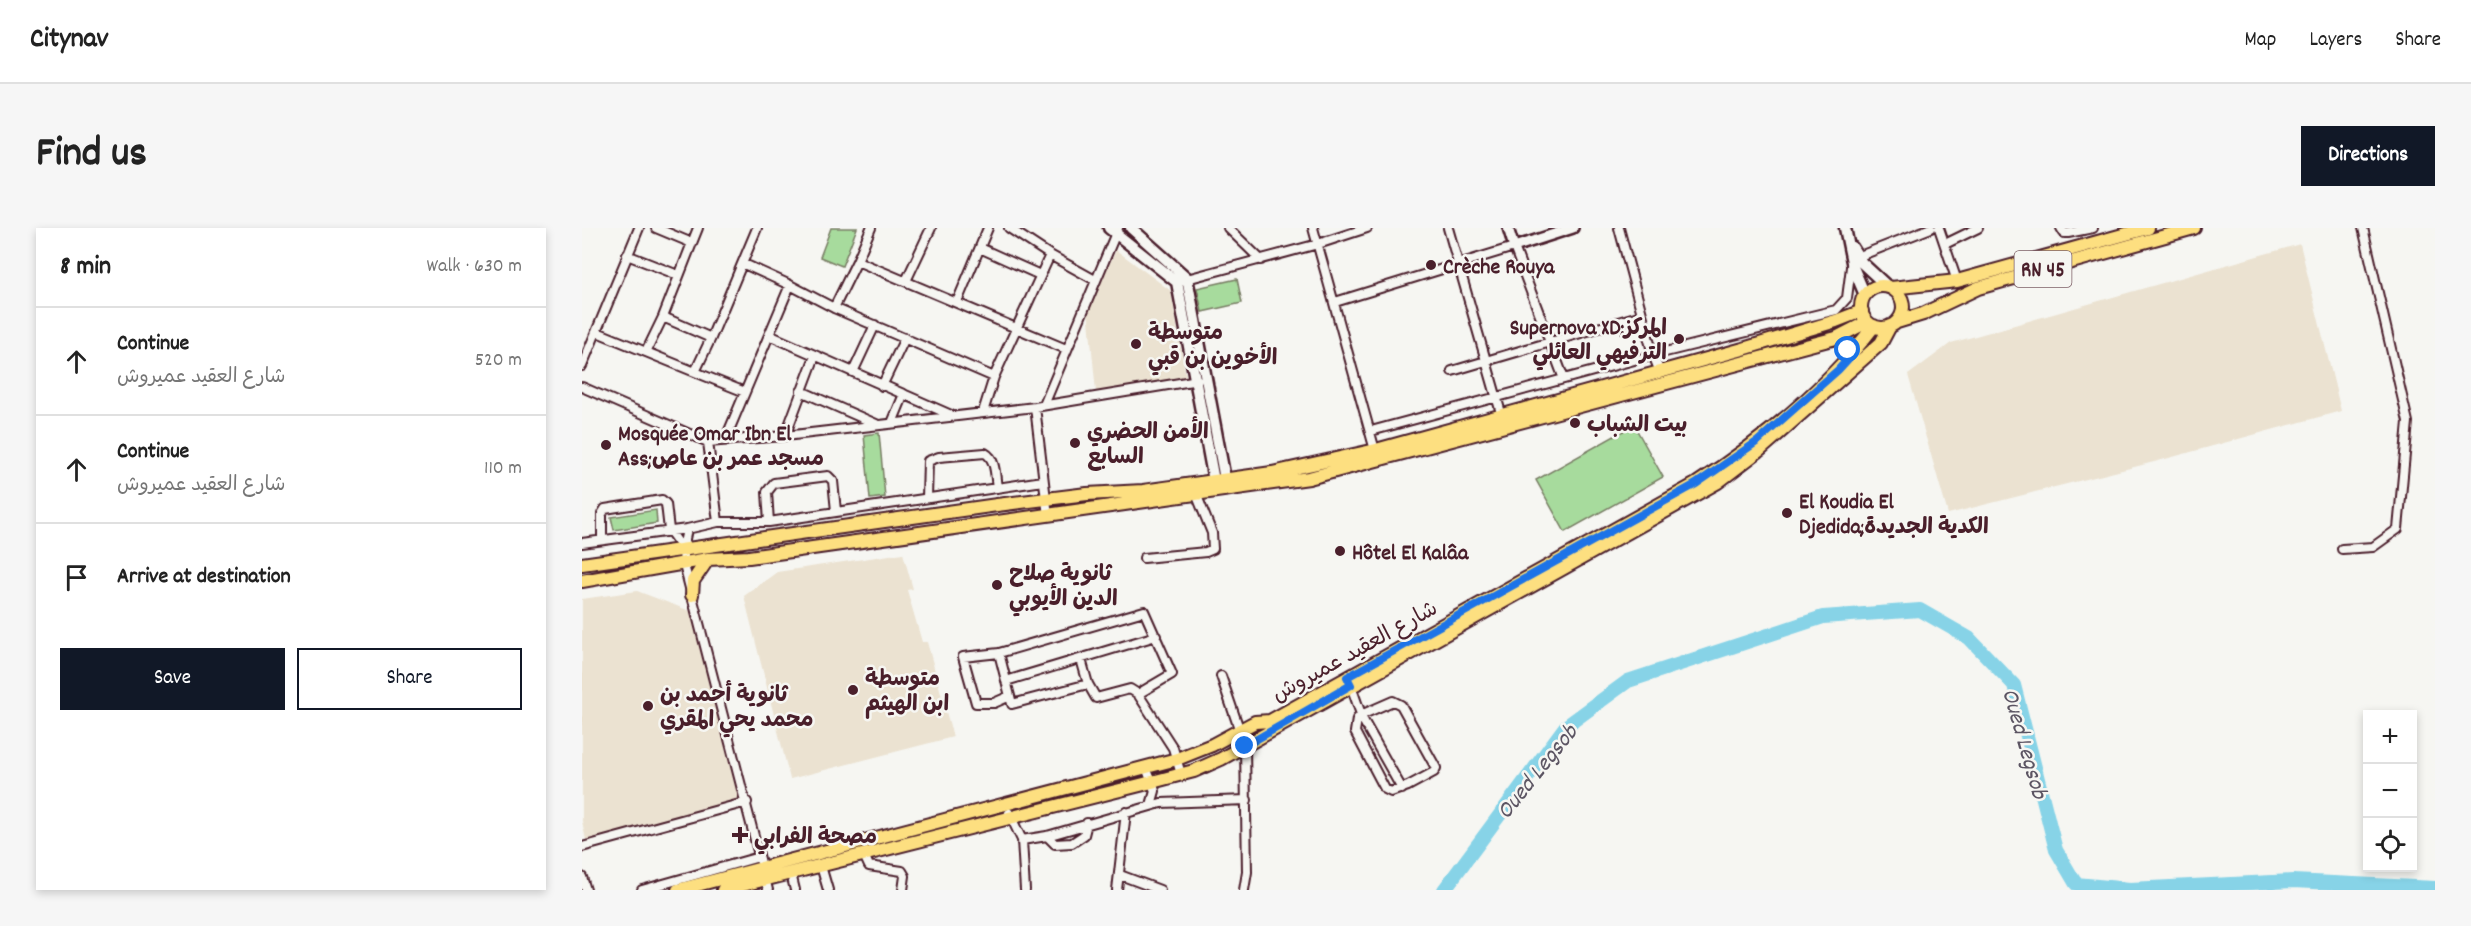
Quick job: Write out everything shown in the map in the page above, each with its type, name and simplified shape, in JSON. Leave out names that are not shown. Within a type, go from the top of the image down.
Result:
[{"type":"main road","points":[[1845,228],[1855,258],[1856,278],[1865,295],[1868,319]]},
{"type":"main road","name":"RN 45","points":[[1889,288],[1957,281],[2113,232],[2148,228]]},
{"type":"main road","name":"RN 45","points":[[1893,324],[1923,314],[1978,288],[2194,228]]},
{"type":"main road","points":[[1114,230],[1182,280]]},
{"type":"main road","points":[[1137,230],[1182,280],[1219,480]]},
{"type":"main road","points":[[582,564],[1047,499],[1195,489],[1309,478],[1660,372],[1822,326],[1868,319],[1893,324],[1903,310],[1900,297],[1855,258]]},
{"type":"main road","points":[[1865,295],[1873,288],[1889,288]]},
{"type":"main road","points":[[1881,343],[1923,314]]},
{"type":"main road","points":[[1503,420],[1836,338],[1868,319]]},
{"type":"main road","name":"شارع العقيد عميروش","points":[[1483,608],[1687,490],[1758,441],[1849,358],[1868,319]]},
{"type":"main road","name":"شارع العقيد عميروش","points":[[678,890],[761,862],[1007,804],[1177,759],[1212,745],[1255,722],[1270,721],[1349,681],[1718,482],[1761,450],[1881,343],[1893,324]]},
{"type":"main road","points":[[1836,338],[1845,344],[1849,358]]},
{"type":"main road","points":[[582,580],[708,560],[749,557],[1048,516],[1195,489],[1219,480],[1377,456]]},
{"type":"main road","points":[[997,505],[1000,521]]},
{"type":"main road","points":[[692,595],[693,581],[708,560]]},
{"type":"main road","name":"شارع العقيد عميروش","points":[[723,890],[767,885],[791,874],[1010,817],[1154,787],[1221,759],[1245,746],[1349,681]]},
{"type":"main road","points":[[968,812],[973,827]]},
{"type":"street","points":[[582,366],[639,228]]},
{"type":"street","points":[[656,228],[692,243]]},
{"type":"street","points":[[646,352],[663,317],[698,228]]},
{"type":"street","points":[[695,372],[758,228]]},
{"type":"street","points":[[834,308],[872,228]]},
{"type":"street","points":[[906,281],[931,228]]},
{"type":"street","points":[[957,302],[988,228]]},
{"type":"street","points":[[1009,228],[1050,255],[1095,280]]},
{"type":"street","points":[[1228,228],[1261,260]]},
{"type":"street","points":[[1313,228],[1377,456]]},
{"type":"street","points":[[1182,280],[1318,244],[1366,228]]},
{"type":"street","points":[[1448,228],[1503,420]]},
{"type":"street","points":[[1508,228],[1564,379]]},
{"type":"street","points":[[1335,302],[1573,228]]},
{"type":"street","points":[[1619,228],[1653,356],[1660,372]]},
{"type":"street","points":[[1371,431],[1841,308],[1847,298],[1855,258],[1931,228]]},
{"type":"street","points":[[1938,228],[1957,281]]},
{"type":"street","points":[[1945,244],[1978,228]]},
{"type":"street","points":[[2061,228],[2068,233],[2093,228]]},
{"type":"street","points":[[2342,549],[2373,547],[2398,529],[2408,422],[2363,228]]},
{"type":"street","points":[[1044,405],[1114,230]]},
{"type":"street","points":[[980,248],[1040,274]]},
{"type":"street","points":[[627,255],[678,275]]},
{"type":"street","points":[[983,412],[994,377],[1050,255]]},
{"type":"street","points":[[858,261],[1066,349]]},
{"type":"street","points":[[744,264],[834,308],[994,377]]},
{"type":"street","points":[[725,440],[790,285]]},
{"type":"street","points":[[1452,371],[1642,315]]},
{"type":"street","points":[[663,317],[711,338]]},
{"type":"street","points":[[853,372],[875,325]]},
{"type":"street","points":[[597,332],[746,392]]},
{"type":"street","points":[[768,335],[951,415]]},
{"type":"street","points":[[882,386],[904,338]]},
{"type":"street","points":[[785,436],[815,356]]},
{"type":"street","points":[[582,388],[708,442],[785,436],[1035,407],[1199,380]]},
{"type":"street","points":[[801,391],[879,425]]},
{"type":"street","points":[[892,423],[904,394]]},
{"type":"street","points":[[1035,407],[1042,481],[1047,499],[1048,516]]},
{"type":"street","points":[[708,442],[718,522]]},
{"type":"street","points":[[927,498],[928,461],[939,457],[988,454],[993,459],[997,488]]},
{"type":"street","points":[[769,522],[767,492],[774,483],[828,476],[833,481],[836,511]]},
{"type":"street","points":[[582,543],[687,529],[718,522],[769,522],[1042,481]]},
{"type":"street","points":[[1143,558],[1206,552],[1213,549],[1212,533],[1195,489]]},
{"type":"street","points":[[602,540],[602,514],[605,509],[662,500],[666,504],[669,530],[683,549]]},
{"type":"street","points":[[687,529],[683,549],[684,565],[767,885]]},
{"type":"street","points":[[1010,696],[994,703],[976,703],[963,657],[999,653],[1144,611],[1172,674],[1138,694]]},
{"type":"street","points":[[1006,681],[1156,636]]},
{"type":"street","points":[[999,653],[1012,704],[1088,684]]},
{"type":"street","points":[[1081,659],[1088,684],[1096,698],[1130,689],[1138,694],[1173,748],[1181,774]]},
{"type":"street","points":[[1221,676],[1245,746],[1247,872],[1244,890]]},
{"type":"street","points":[[1349,681],[1361,715],[1402,789]]},
{"type":"street","points":[[1390,702],[1397,702],[1401,705],[1436,768],[1434,772],[1402,789],[1391,792],[1385,789],[1355,732],[1355,725],[1361,715],[1390,702]]},
{"type":"street","points":[[1146,767],[1154,787],[1170,802]]},
{"type":"street","points":[[1151,805],[1154,787]]},
{"type":"street","points":[[1022,840],[1047,836],[1151,805],[1170,802],[1247,800]]},
{"type":"street","points":[[582,848],[747,802]]},
{"type":"street","points":[[1007,804],[1010,817],[1022,840],[1025,890]]},
{"type":"street","points":[[1117,890],[1126,812]]},
{"type":"street","points":[[1047,836],[1055,844],[1072,843],[1084,835],[1087,823]]},
{"type":"street","points":[[864,855],[869,866],[903,871],[905,876],[903,890]]},
{"type":"street","points":[[642,890],[761,862]]},
{"type":"street","points":[[821,866],[828,890]]},
{"type":"street","points":[[791,874],[795,890]]},
{"type":"street","points":[[1120,875],[1160,890]]},
{"type":"street","points":[[582,877],[586,890]]},
{"type":"shaded area","points":[[2300,244],[2341,411],[2158,461],[1948,514],[1908,375],[1951,343]]},
{"type":"shaded area","name":"متوسطة الأخوين بن قبي","points":[[1116,250],[1171,291],[1186,377],[1096,392],[1088,310]]},
{"type":"shaded area","name":"متوسطة ابن الهيثم","points":[[903,553],[913,589],[907,590],[922,642],[927,642],[953,737],[790,779],[744,596],[777,572]]},
{"type":"shaded area","name":"ثانوية أحمد بن محمد يحي المقري","points":[[637,591],[690,611],[739,801],[586,840],[582,821],[582,599]]},
{"type":"green space","points":[[831,228],[857,228],[842,266],[820,257]]},
{"type":"green space","points":[[1237,279],[1242,303],[1202,312],[1197,288]]},
{"type":"green space","points":[[1634,425],[1663,477],[1565,532],[1536,480]]},
{"type":"green space","points":[[879,433],[885,497],[870,499],[864,435]]},
{"type":"green space","points":[[656,510],[657,523],[614,530],[611,517]]},
{"type":"waterway","name":"Oued Legsob","points":[[1444,890],[1565,727],[1628,681],[1823,617],[1920,610],[1969,638],[2014,685],[2056,850],[2076,884],[2130,889],[2293,881],[2435,888]]},
{"type":"place","name":"Crèche Rouya","points":[[1431,265]]},
{"type":"place","name":"Supernova XD;المركز الترفيهي العائلي","points":[[1679,339]]},
{"type":"place","name":"متوسطة الأخوين بن قبي","points":[[1136,344]]},
{"type":"place","name":"بيت الشباب","points":[[1575,423]]},
{"type":"place","name":"الأمن الحضري السابع","points":[[1075,443]]},
{"type":"place","name":"Mosquée Omar Ibn El Ass;مسجد عمر بن عاص","points":[[606,445]]},
{"type":"place","name":"El Koudia El Djedida;الكدية الجديدة","points":[[1787,513]]},
{"type":"place","name":"Hôtel El Kalâa","points":[[1340,551]]},
{"type":"place","name":"ثانوية صلاح الدين الأيوبي","points":[[997,585]]},
{"type":"place","name":"متوسطة ابن الهيثم","points":[[853,690]]},
{"type":"place","name":"ثانوية أحمد بن محمد يحي المقري","points":[[648,706]]},
{"type":"place","name":"مصحة الفرابي","points":[[740,835]]},
{"type":"route","points":[[1245,746],[1351,685],[1347,677],[1633,520],[1727,464],[1758,441],[1838,370],[1849,358],[1848,350]]}]
